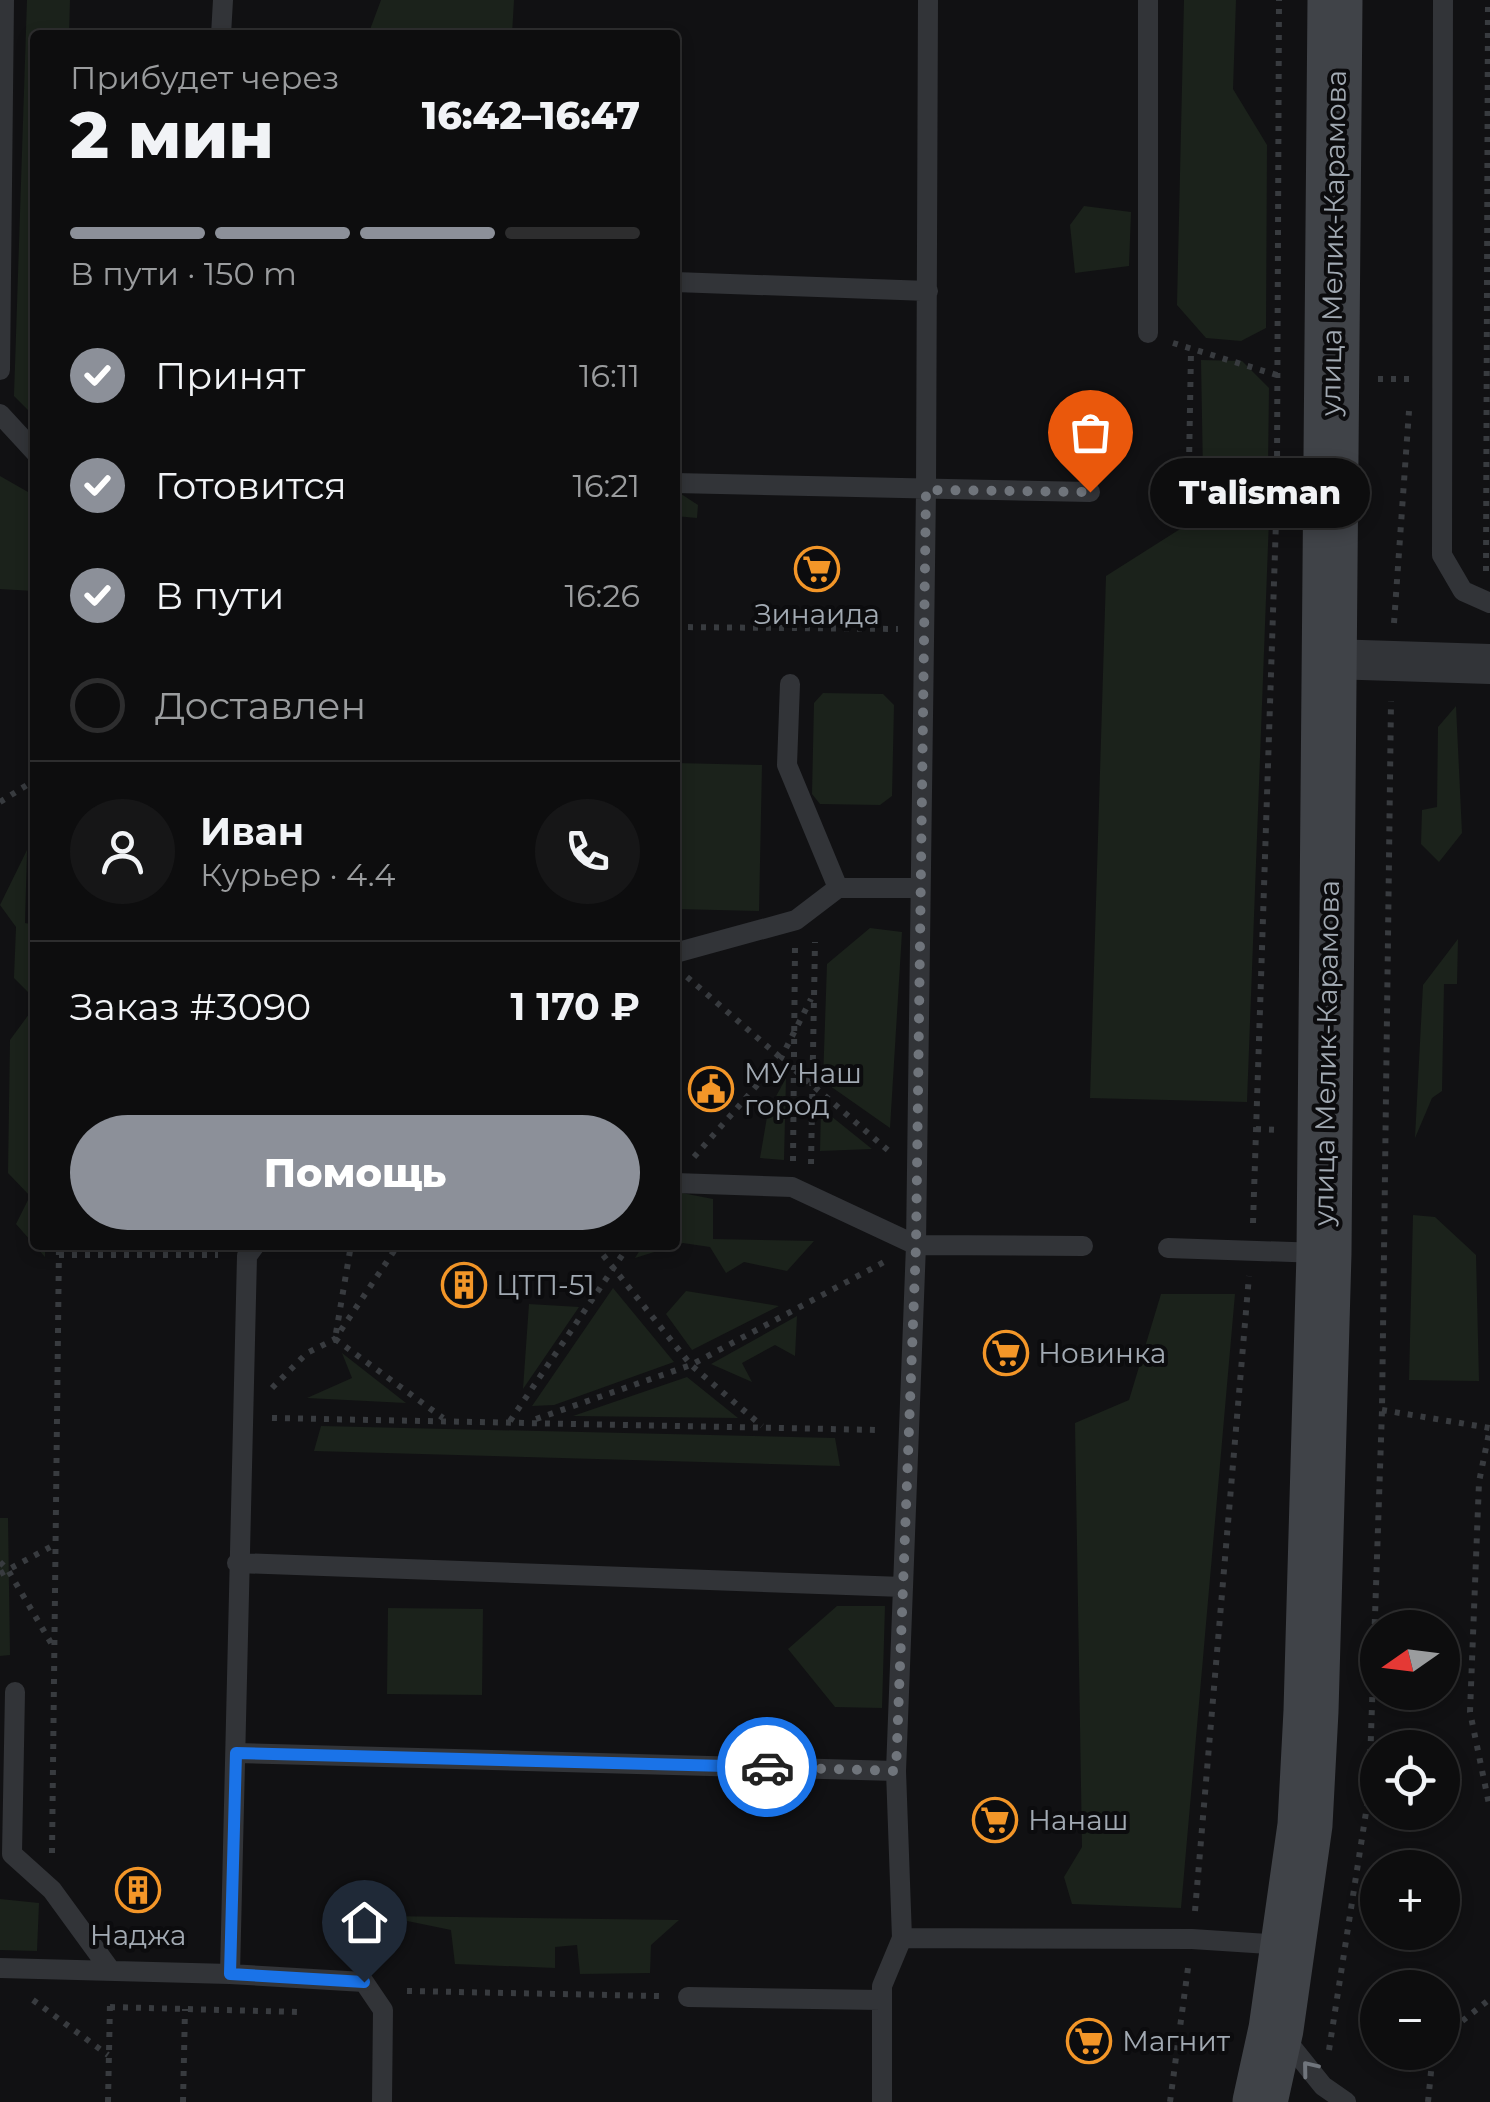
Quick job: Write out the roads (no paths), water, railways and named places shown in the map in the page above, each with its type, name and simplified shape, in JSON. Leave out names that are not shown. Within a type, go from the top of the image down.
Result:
[{"type":"main road","name":"улица Мелик-Карамова","points":[[1260,2102],[1276,2028],[1305,1825],[1311,1711],[1324,1253],[1336,0]]},
{"type":"street","points":[[1330,659],[1490,664]]},
{"type":"lane","points":[[0,370],[4,0]]},
{"type":"lane","points":[[222,30],[223,0]]},
{"type":"lane","points":[[882,2102],[882,1986],[902,1938],[896,1771],[916,1245],[928,0]]},
{"type":"lane","points":[[1148,0],[1148,333]]},
{"type":"lane","points":[[1443,0],[1442,556],[1463,591],[1490,603]]},
{"type":"lane","points":[[680,282],[928,291]]},
{"type":"lane","points":[[0,414],[30,447]]},
{"type":"lane","points":[[680,483],[1090,492]]},
{"type":"lane","points":[[1179,494],[1331,496]]},
{"type":"lane","points":[[790,684],[788,765],[838,888]]},
{"type":"lane","points":[[680,952],[796,920],[838,888],[920,888]]},
{"type":"lane","points":[[680,1182],[802,1191],[916,1245],[1083,1246]]},
{"type":"lane","points":[[1168,1248],[1324,1253]]},
{"type":"lane","points":[[230,1974],[241,1418],[251,1251]]},
{"type":"lane","points":[[238,1562],[903,1588]]},
{"type":"lane","points":[[15,1692],[12,1854],[52,1890],[111,1971]]},
{"type":"lane","points":[[236,1753],[896,1771]]},
{"type":"lane","points":[[902,1938],[1192,1938],[1288,1945]]},
{"type":"lane","points":[[0,1968],[364,1982],[383,2010],[382,2102]]},
{"type":"lane","points":[[688,1996],[881,2000]]},
{"type":"lane","points":[[1276,2028],[1324,2086],[1346,2102]]},
{"type":"place","name":"T'alisman","points":[[1090,492]]},
{"type":"place","name":"Зинаида","points":[[817,569]]},
{"type":"place","name":"МУ Наш город","points":[[711,1089]]},
{"type":"place","name":"ЦТП-51","points":[[464,1285]]},
{"type":"place","name":"Новинка","points":[[1006,1353]]},
{"type":"place","name":"Нанаш","points":[[995,1820]]},
{"type":"place","name":"Наджа","points":[[138,1890]]},
{"type":"place","name":"Магнит","points":[[1089,2041]]}]
